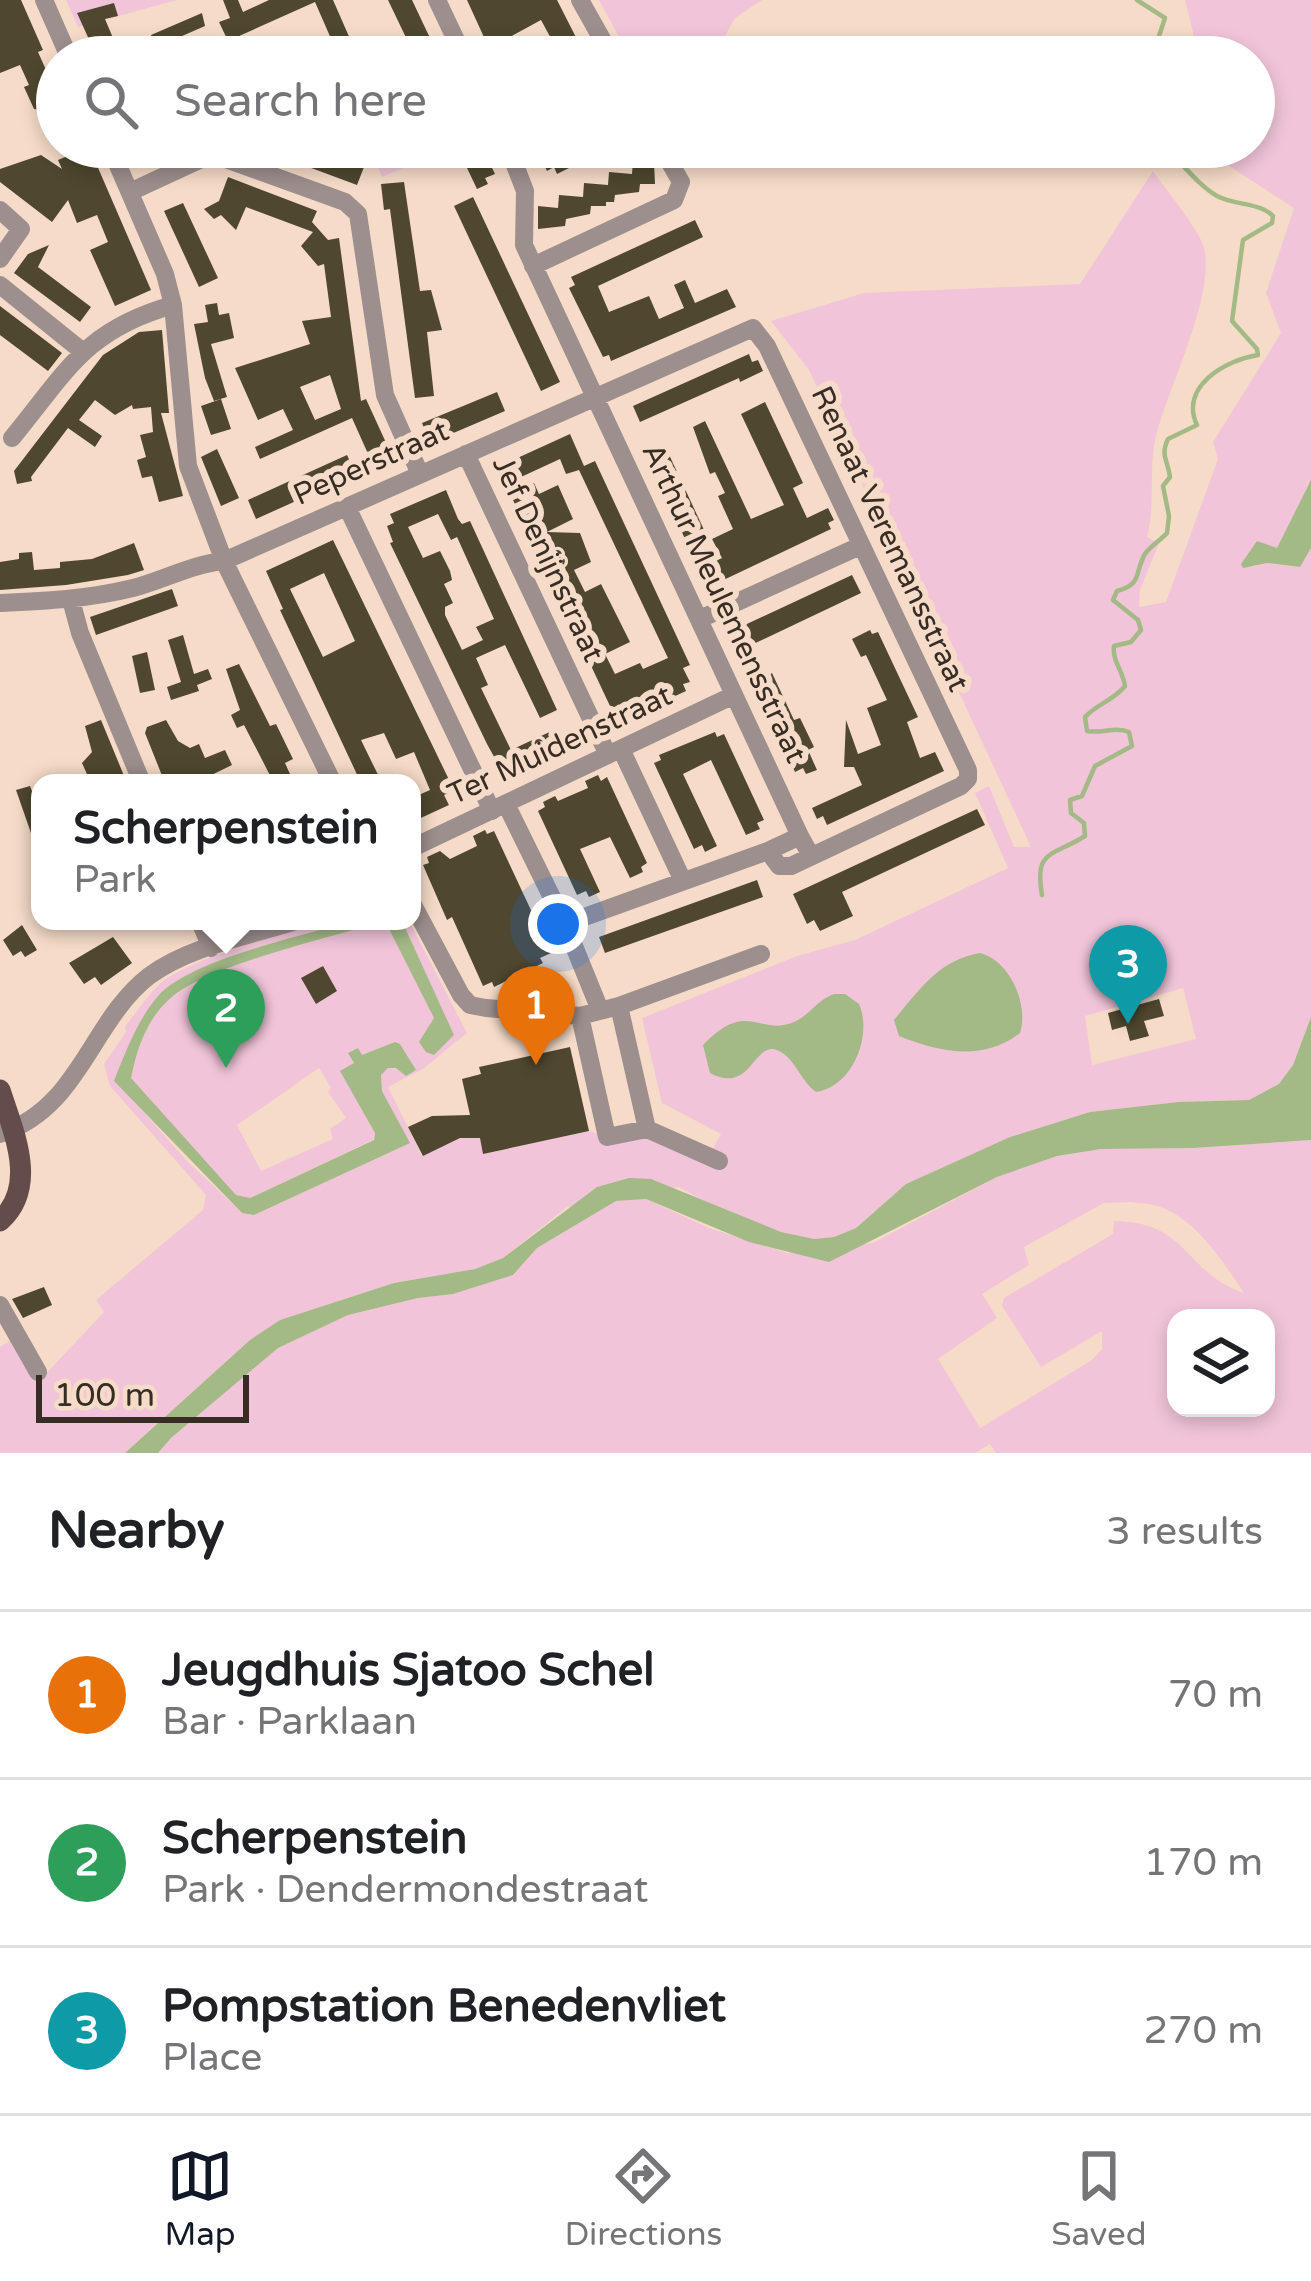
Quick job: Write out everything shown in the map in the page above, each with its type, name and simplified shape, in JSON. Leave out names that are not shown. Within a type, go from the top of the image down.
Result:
[{"type":"main road","points":[[0,1090],[6,1132],[21,1175],[18,1195],[0,1221]]},
{"type":"street","points":[[44,0],[60,36]]},
{"type":"street","points":[[436,0],[454,36]]},
{"type":"street","points":[[580,0],[600,36]]},
{"type":"street","points":[[119,168],[165,274],[173,305],[184,448],[224,561],[329,774]]},
{"type":"street","points":[[130,192],[179,168]]},
{"type":"street","points":[[269,168],[345,202],[358,214],[385,394],[420,474]]},
{"type":"street","name":"Arthur Meulemensstraat","points":[[518,168],[522,231],[533,266],[811,856]]},
{"type":"street","points":[[533,266],[674,200],[681,182],[673,168]]},
{"type":"street","points":[[0,210],[21,229],[0,260]]},
{"type":"street","points":[[0,285],[82,351]]},
{"type":"street","points":[[12,438],[82,351],[103,333],[140,314],[173,305]]},
{"type":"street","name":"Peperstraat","points":[[0,603],[70,601],[224,561],[753,328]]},
{"type":"street","name":"Renaat Veremansstraat","points":[[753,328],[767,346],[968,770],[961,787],[811,856]]},
{"type":"street","name":"Jef Denijnstraat","points":[[466,454],[683,880]]},
{"type":"street","points":[[347,507],[499,807],[610,1008],[647,1130]]},
{"type":"street","points":[[700,619],[860,546]]},
{"type":"street","points":[[70,601],[138,774]]},
{"type":"street","name":"Ter Muidenstraat","points":[[421,844],[734,695]]},
{"type":"street","points":[[565,924],[800,836]]},
{"type":"street","points":[[768,851],[783,868],[811,856]]},
{"type":"street","points":[[421,920],[470,1005],[580,1016],[761,954]]},
{"type":"street","points":[[204,930],[211,948]]},
{"type":"street","points":[[6,1132],[36,1119],[60,1094],[147,977],[173,962],[268,930]]},
{"type":"street","points":[[580,1016],[607,1137],[647,1130],[719,1161]]},
{"type":"street","points":[[0,1305],[7,1336],[38,1372]]},
{"type":"shaded area","points":[[66,0],[177,0],[78,27]]},
{"type":"shaded area","points":[[599,0],[762,0],[735,18],[725,36],[619,36]]},
{"type":"shaded area","points":[[1185,0],[1311,0],[1311,480],[1277,548],[1252,567],[1267,563],[1299,567],[1311,548],[1311,1017],[1293,1065],[1279,1085],[1249,1100],[1091,1112],[1010,1137],[906,1184],[856,1228],[834,1237],[781,1233],[726,1213],[679,1187],[567,1207],[503,1258],[475,1269],[394,1283],[280,1320],[250,1340],[125,1453],[0,1453],[0,1347],[13,1339],[39,1381],[104,1312],[96,1300],[203,1210],[206,1195],[110,1086],[104,1064],[147,998],[178,972],[254,942],[299,930],[320,930],[221,960],[174,983],[146,1015],[115,1080],[187,1161],[242,1213],[254,1215],[409,1143],[382,1091],[381,1074],[388,1068],[415,1070],[395,1042],[362,1055],[358,1048],[355,1063],[341,1071],[375,1133],[373,1140],[250,1198],[236,1195],[130,1078],[145,1033],[173,996],[192,984],[275,952],[354,930],[390,930],[435,1019],[430,1023],[453,1034],[406,930],[414,930],[467,1033],[423,1069],[388,1087],[422,1156],[460,1138],[480,1138],[484,1154],[589,1131],[607,1137],[647,1129],[709,1156],[721,1134],[662,1103],[642,1018],[797,956],[855,940],[1008,868],[975,793],[989,786],[1014,847],[1031,847],[809,370],[771,321],[864,293],[1080,284],[1153,171],[1196,231],[1206,259],[1199,308],[1154,448],[1147,537],[1159,543],[1140,590],[1139,607],[1166,602],[1218,459],[1213,442],[1281,333],[1266,293],[1294,208],[1232,168],[1275,168],[1275,36],[1194,36]],"holes":[[[1183,988],[1196,1039],[1092,1065],[1085,1016]],[[319,1068],[331,1088],[328,1092],[346,1118],[330,1129],[333,1139],[261,1171],[237,1125]]]},
{"type":"shaded area","points":[[378,168],[404,168],[382,177]]},
{"type":"shaded area","points":[[1311,480],[1311,548],[1300,567],[1267,563],[1243,568],[1241,564],[1257,541],[1277,548]]},
{"type":"shaded area","points":[[320,930],[352,930],[244,962],[173,996],[150,1023],[131,1078],[236,1195],[250,1198],[374,1140],[375,1133],[340,1071],[354,1063],[348,1053],[358,1048],[362,1055],[395,1042],[416,1070],[406,1076],[388,1068],[381,1075],[382,1091],[410,1143],[254,1215],[242,1213],[114,1081],[158,996],[195,971]]},
{"type":"shaded area","points":[[390,930],[406,930],[454,1035],[434,1055],[419,1042],[434,1018]]},
{"type":"shaded area","points":[[980,953],[1000,965],[1015,985],[1022,1009],[1020,1033],[976,1051],[930,1046],[899,1036],[894,1020],[922,987],[953,962]]},
{"type":"shaded area","points":[[834,994],[845,994],[859,1004],[863,1017],[861,1045],[840,1081],[816,1092],[789,1058],[774,1049],[736,1077],[710,1073],[703,1045],[718,1031],[742,1021],[794,1022]]},
{"type":"shaded area","points":[[1311,1017],[1311,1140],[1101,1149],[1057,1156],[997,1177],[829,1262],[749,1242],[646,1199],[616,1201],[537,1248],[513,1275],[453,1294],[348,1315],[278,1348],[158,1453],[125,1453],[250,1340],[280,1320],[394,1283],[475,1269],[503,1258],[597,1187],[629,1178],[651,1179],[781,1232],[814,1239],[834,1237],[856,1228],[906,1184],[1010,1137],[1090,1112],[1249,1100],[1279,1084],[1293,1065]]},
{"type":"shaded area","points":[[1311,1140],[1311,1453],[996,1453],[990,1444],[975,1453],[158,1453],[278,1348],[348,1315],[453,1294],[513,1275],[537,1248],[616,1201],[646,1199],[709,1228],[787,1253],[873,1243],[997,1177],[1057,1156],[1101,1149]],"holes":[[[1104,1203],[1156,1206],[1186,1221],[1244,1293],[1224,1284],[1158,1230],[1114,1221],[1113,1234],[1004,1298],[1002,1306],[1041,1367],[1102,1331],[1102,1349],[1092,1360],[980,1428],[938,1359],[997,1318],[982,1294],[1029,1265],[1024,1247]]]},
{"type":"building","points":[[0,0],[21,0],[37,36],[36,109],[24,87],[29,85],[20,65],[0,73]]},
{"type":"building","points":[[223,0],[238,0],[243,12],[269,0],[333,0],[349,36],[330,36],[315,2],[239,36],[226,36],[219,22],[230,18]]},
{"type":"building","points":[[388,0],[412,0],[429,36],[405,36]]},
{"type":"building","points":[[467,0],[557,0],[575,36],[550,36],[541,20],[512,36],[483,36]]},
{"type":"building","points":[[114,3],[118,16],[105,19],[112,36],[87,36],[77,13]]},
{"type":"building","points":[[202,13],[205,26],[182,36],[151,35]]},
{"type":"building","points":[[36,157],[36,168],[98,168],[151,290],[115,306],[90,250],[108,242],[97,215],[77,223],[68,200],[52,222],[0,182],[0,169]]},
{"type":"building","points":[[311,168],[364,168],[357,185]]},
{"type":"building","points":[[467,168],[492,168],[495,174],[485,178],[488,184],[477,189]]},
{"type":"building","points":[[632,168],[654,168],[655,184],[640,184],[639,192],[615,195],[614,202],[606,206],[591,206],[590,214],[566,219],[565,226],[538,229],[538,206],[558,208],[559,195],[583,197],[584,183],[608,185],[609,172],[632,174]]},
{"type":"building","points":[[228,177],[317,211],[312,222],[328,240],[339,238],[361,401],[366,399],[388,447],[369,456],[352,418],[260,459],[255,447],[293,430],[283,409],[258,420],[235,368],[310,344],[302,321],[331,317],[324,264],[318,266],[301,246],[313,232],[246,207],[236,230],[221,215],[214,219],[204,209],[219,201]],"holes":[[[330,375],[341,409],[315,420],[300,387]]]},
{"type":"building","points":[[404,182],[420,291],[431,290],[442,330],[427,332],[434,396],[415,398],[390,209],[384,210],[381,184]]},
{"type":"building","points":[[473,197],[560,382],[541,391],[454,206]]},
{"type":"building","points":[[183,203],[218,278],[199,287],[164,211]]},
{"type":"building","points":[[695,220],[703,237],[598,286],[609,312],[649,296],[659,319],[684,308],[674,285],[685,280],[695,303],[727,289],[736,307],[611,361],[609,355],[603,357],[569,288],[575,285],[571,277]]},
{"type":"building","points":[[49,245],[38,267],[91,307],[80,322],[14,273],[28,254]]},
{"type":"building","points":[[217,303],[219,315],[229,313],[234,338],[211,344],[227,397],[214,401],[194,324],[208,322],[205,305]]},
{"type":"building","points":[[0,306],[62,353],[48,371],[0,335]]},
{"type":"building","points":[[162,330],[169,413],[161,413],[183,496],[159,502],[152,476],[142,478],[137,460],[146,457],[140,435],[153,432],[151,407],[133,409],[132,405],[115,415],[95,400],[79,420],[102,436],[95,447],[68,428],[32,481],[17,484],[14,471],[103,355],[139,332]]},
{"type":"building","points":[[749,354],[763,371],[640,422],[633,406]]},
{"type":"building","points":[[497,392],[505,411],[430,443],[422,423]]},
{"type":"building","points":[[221,399],[231,429],[211,435],[201,406]]},
{"type":"building","points":[[765,402],[803,483],[793,488],[807,518],[828,508],[834,520],[828,523],[831,529],[715,584],[703,567],[722,558],[712,539],[733,529],[718,496],[725,493],[715,472],[710,474],[693,427],[705,421],[751,519],[784,505],[741,414]]},
{"type":"building","points":[[570,434],[584,466],[595,461],[690,665],[683,668],[690,682],[683,684],[686,691],[632,716],[629,711],[617,717],[610,706],[513,500],[520,497],[517,491],[534,483],[539,494],[558,485],[573,519],[547,532],[580,533],[591,562],[574,570],[585,592],[601,584],[630,642],[605,654],[615,674],[668,658],[579,470],[566,474],[560,459],[521,477],[513,460]]},
{"type":"building","points":[[665,446],[705,532],[686,541],[646,455]]},
{"type":"building","points":[[217,449],[239,498],[221,506],[201,457]]},
{"type":"building","points":[[347,455],[356,474],[256,519],[248,500]]},
{"type":"building","points":[[446,490],[458,519],[462,524],[470,521],[557,710],[540,718],[505,645],[476,658],[488,685],[481,688],[511,750],[556,729],[565,748],[503,773],[390,543],[387,526],[394,523],[390,514]],"holes":[[[438,514],[451,540],[457,537],[494,619],[476,627],[483,640],[462,650],[445,615],[445,607],[453,603],[444,584],[452,580],[450,571],[440,551],[423,558],[408,527]]]},
{"type":"building","points":[[333,540],[454,790],[444,795],[449,805],[421,818],[421,794],[430,790],[414,752],[396,759],[384,733],[361,740],[378,774],[357,774],[266,571]],"holes":[[[324,573],[355,641],[323,657],[290,589]]]},
{"type":"building","points":[[134,543],[144,570],[66,585],[0,590],[0,562],[19,559],[19,553],[32,552],[34,570],[60,568],[60,562],[92,559]]},
{"type":"building","points":[[852,575],[861,593],[745,648],[736,629]]},
{"type":"building","points":[[172,589],[178,606],[96,635],[90,617]]},
{"type":"building","points":[[870,630],[878,632],[918,717],[907,722],[920,758],[935,752],[944,771],[827,825],[812,808],[862,785],[854,767],[844,767],[846,720],[858,754],[881,745],[867,708],[887,700],[866,655],[861,657],[852,639]]},
{"type":"building","points":[[183,635],[194,674],[208,669],[212,679],[197,685],[199,691],[171,700],[167,687],[181,682],[168,640]]},
{"type":"building","points":[[147,652],[155,690],[140,693],[132,656]]},
{"type":"building","points":[[239,664],[270,726],[276,724],[293,759],[285,763],[290,774],[269,774],[244,725],[237,728],[231,715],[240,710],[226,669]]},
{"type":"building","points":[[772,673],[794,720],[800,718],[814,747],[808,750],[817,770],[795,772],[756,686]]},
{"type":"building","points":[[101,720],[123,774],[87,774],[82,763],[92,752],[85,726]]},
{"type":"building","points":[[166,720],[178,741],[190,748],[199,744],[205,758],[225,750],[232,765],[214,774],[161,774],[145,733],[147,727]]},
{"type":"building","points":[[715,732],[717,737],[724,734],[764,820],[757,823],[760,829],[746,835],[711,760],[683,774],[717,846],[705,852],[702,845],[694,849],[654,763],[661,760],[659,755]]},
{"type":"building","points":[[598,775],[601,781],[607,777],[647,863],[641,867],[643,872],[630,878],[610,837],[580,849],[600,892],[589,897],[586,891],[577,895],[538,811],[555,796],[558,801],[588,788],[585,781]]},
{"type":"building","points":[[31,789],[31,833],[16,790]]},
{"type":"building","points":[[977,809],[985,825],[842,892],[853,916],[820,931],[814,920],[807,924],[793,894]]},
{"type":"building","points":[[485,830],[487,834],[494,831],[551,953],[540,958],[543,963],[494,987],[492,982],[483,986],[423,865],[429,863],[427,857],[440,851],[450,859],[477,846],[473,836]]},
{"type":"building","points":[[757,880],[763,897],[605,953],[599,937]]},
{"type":"building","points":[[22,925],[37,950],[25,957],[21,951],[13,956],[3,940]]},
{"type":"building","points":[[113,937],[132,963],[101,985],[95,977],[84,984],[69,963]]},
{"type":"building","points":[[323,966],[337,991],[316,1004],[301,978]]},
{"type":"building","points":[[1159,999],[1164,1016],[1144,1021],[1149,1036],[1130,1041],[1126,1026],[1112,1030],[1108,1013]]},
{"type":"building","points":[[570,1047],[589,1131],[483,1154],[480,1138],[460,1138],[423,1156],[408,1127],[432,1116],[470,1115],[462,1079],[481,1074],[479,1067]]},
{"type":"building","points":[[44,1287],[52,1305],[23,1318],[12,1299]]},
{"type":"waterway","points":[[1137,0],[1165,18],[1159,36]]},
{"type":"waterway","points":[[1042,895],[1043,862],[1085,836],[1084,823],[1071,813],[1070,800],[1082,796],[1095,766],[1132,746],[1129,732],[1087,731],[1085,717],[1125,686],[1114,646],[1131,642],[1141,630],[1138,620],[1113,600],[1117,591],[1134,581],[1145,554],[1167,533],[1163,486],[1170,477],[1165,454],[1168,439],[1197,425],[1194,399],[1208,378],[1258,355],[1232,321],[1243,240],[1272,223],[1273,216],[1217,196],[1185,168]]},
{"type":"place","name":"Pompstation Benedenvliet","points":[[1128,1024]]},
{"type":"place","name":"Jeugdhuis Sjatoo Schel","points":[[536,1065]]},
{"type":"place","name":"Scherpenstein","points":[[226,1068]]}]
